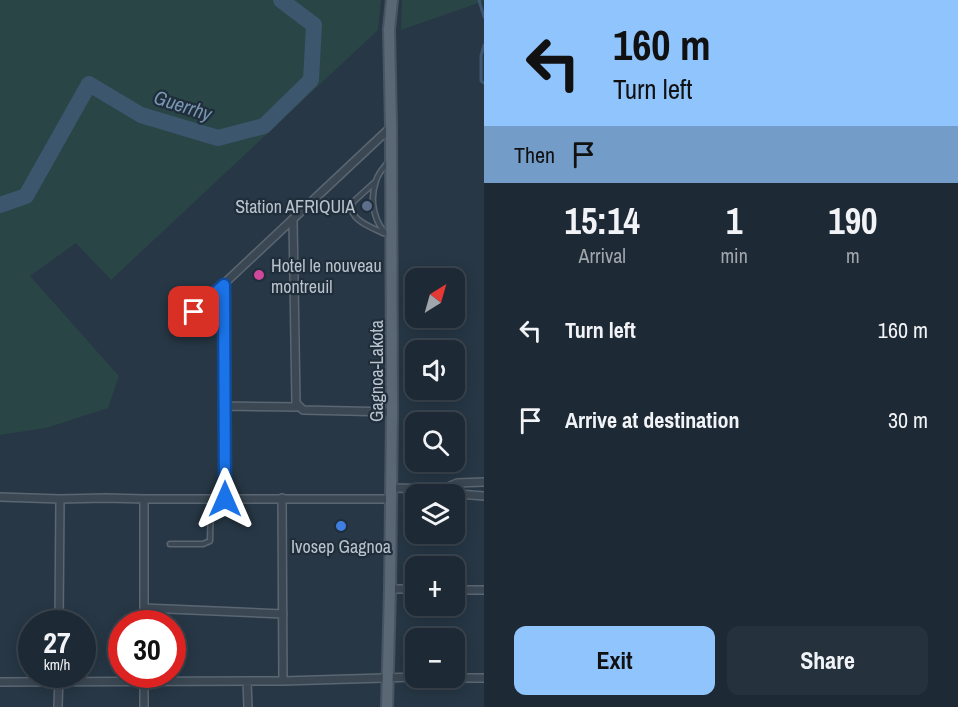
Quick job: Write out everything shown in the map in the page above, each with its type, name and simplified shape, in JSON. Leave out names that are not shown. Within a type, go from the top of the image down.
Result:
[{"type":"main road","name":"Gagnoa-Lakota","points":[[387,707],[392,494],[392,158],[389,29],[392,0]]},
{"type":"street","points":[[179,326],[391,127]]},
{"type":"street","points":[[293,220],[296,403],[303,410],[392,412]]},
{"type":"street","points":[[224,285],[225,499]]},
{"type":"street","points":[[225,406],[299,407]]},
{"type":"street","points":[[456,484],[484,482]]},
{"type":"street","points":[[0,497],[225,499],[405,493]]},
{"type":"street","points":[[465,494],[484,496]]},
{"type":"street","points":[[282,498],[283,681]]},
{"type":"street","points":[[58,610],[60,499]]},
{"type":"street","points":[[144,499],[144,608],[283,614]]},
{"type":"street","points":[[390,589],[405,589]]},
{"type":"street","points":[[465,590],[484,590]]},
{"type":"street","points":[[186,679],[283,681],[405,677]]},
{"type":"street","points":[[465,678],[484,678]]},
{"type":"street","points":[[0,682],[18,681]]},
{"type":"street","points":[[247,681],[248,707]]},
{"type":"street","points":[[58,688],[58,707]]},
{"type":"street","points":[[144,688],[144,707]]},
{"type":"lane","points":[[392,158],[376,180],[351,206],[351,212],[357,219],[392,238]]},
{"type":"lane","points":[[376,180],[375,214],[383,231],[392,238]]},
{"type":"lane","points":[[170,544],[203,544],[210,541],[211,498]]},
{"type":"green space","points":[[0,0],[381,0],[378,30],[111,280],[76,243],[30,276],[119,376],[108,408],[46,428],[0,435]]},
{"type":"green space","points":[[402,0],[484,0],[484,1],[401,30]]},
{"type":"waterway","name":"Guerrhy","points":[[0,205],[26,196],[89,84],[141,115],[218,138],[264,126],[311,80],[314,25],[281,0]]},
{"type":"waterway","points":[[479,0],[484,17]]},
{"type":"waterway","points":[[484,45],[481,56],[481,81],[484,83]]},
{"type":"place","name":"Station AFRIQUIA","points":[[367,206]]},
{"type":"place","name":"Hotel le nouveau montreuil","points":[[259,275]]},
{"type":"place","name":"Ivosep Gagnoa","points":[[341,526]]},
{"type":"route","points":[[194,312],[224,285],[225,499]]}]
